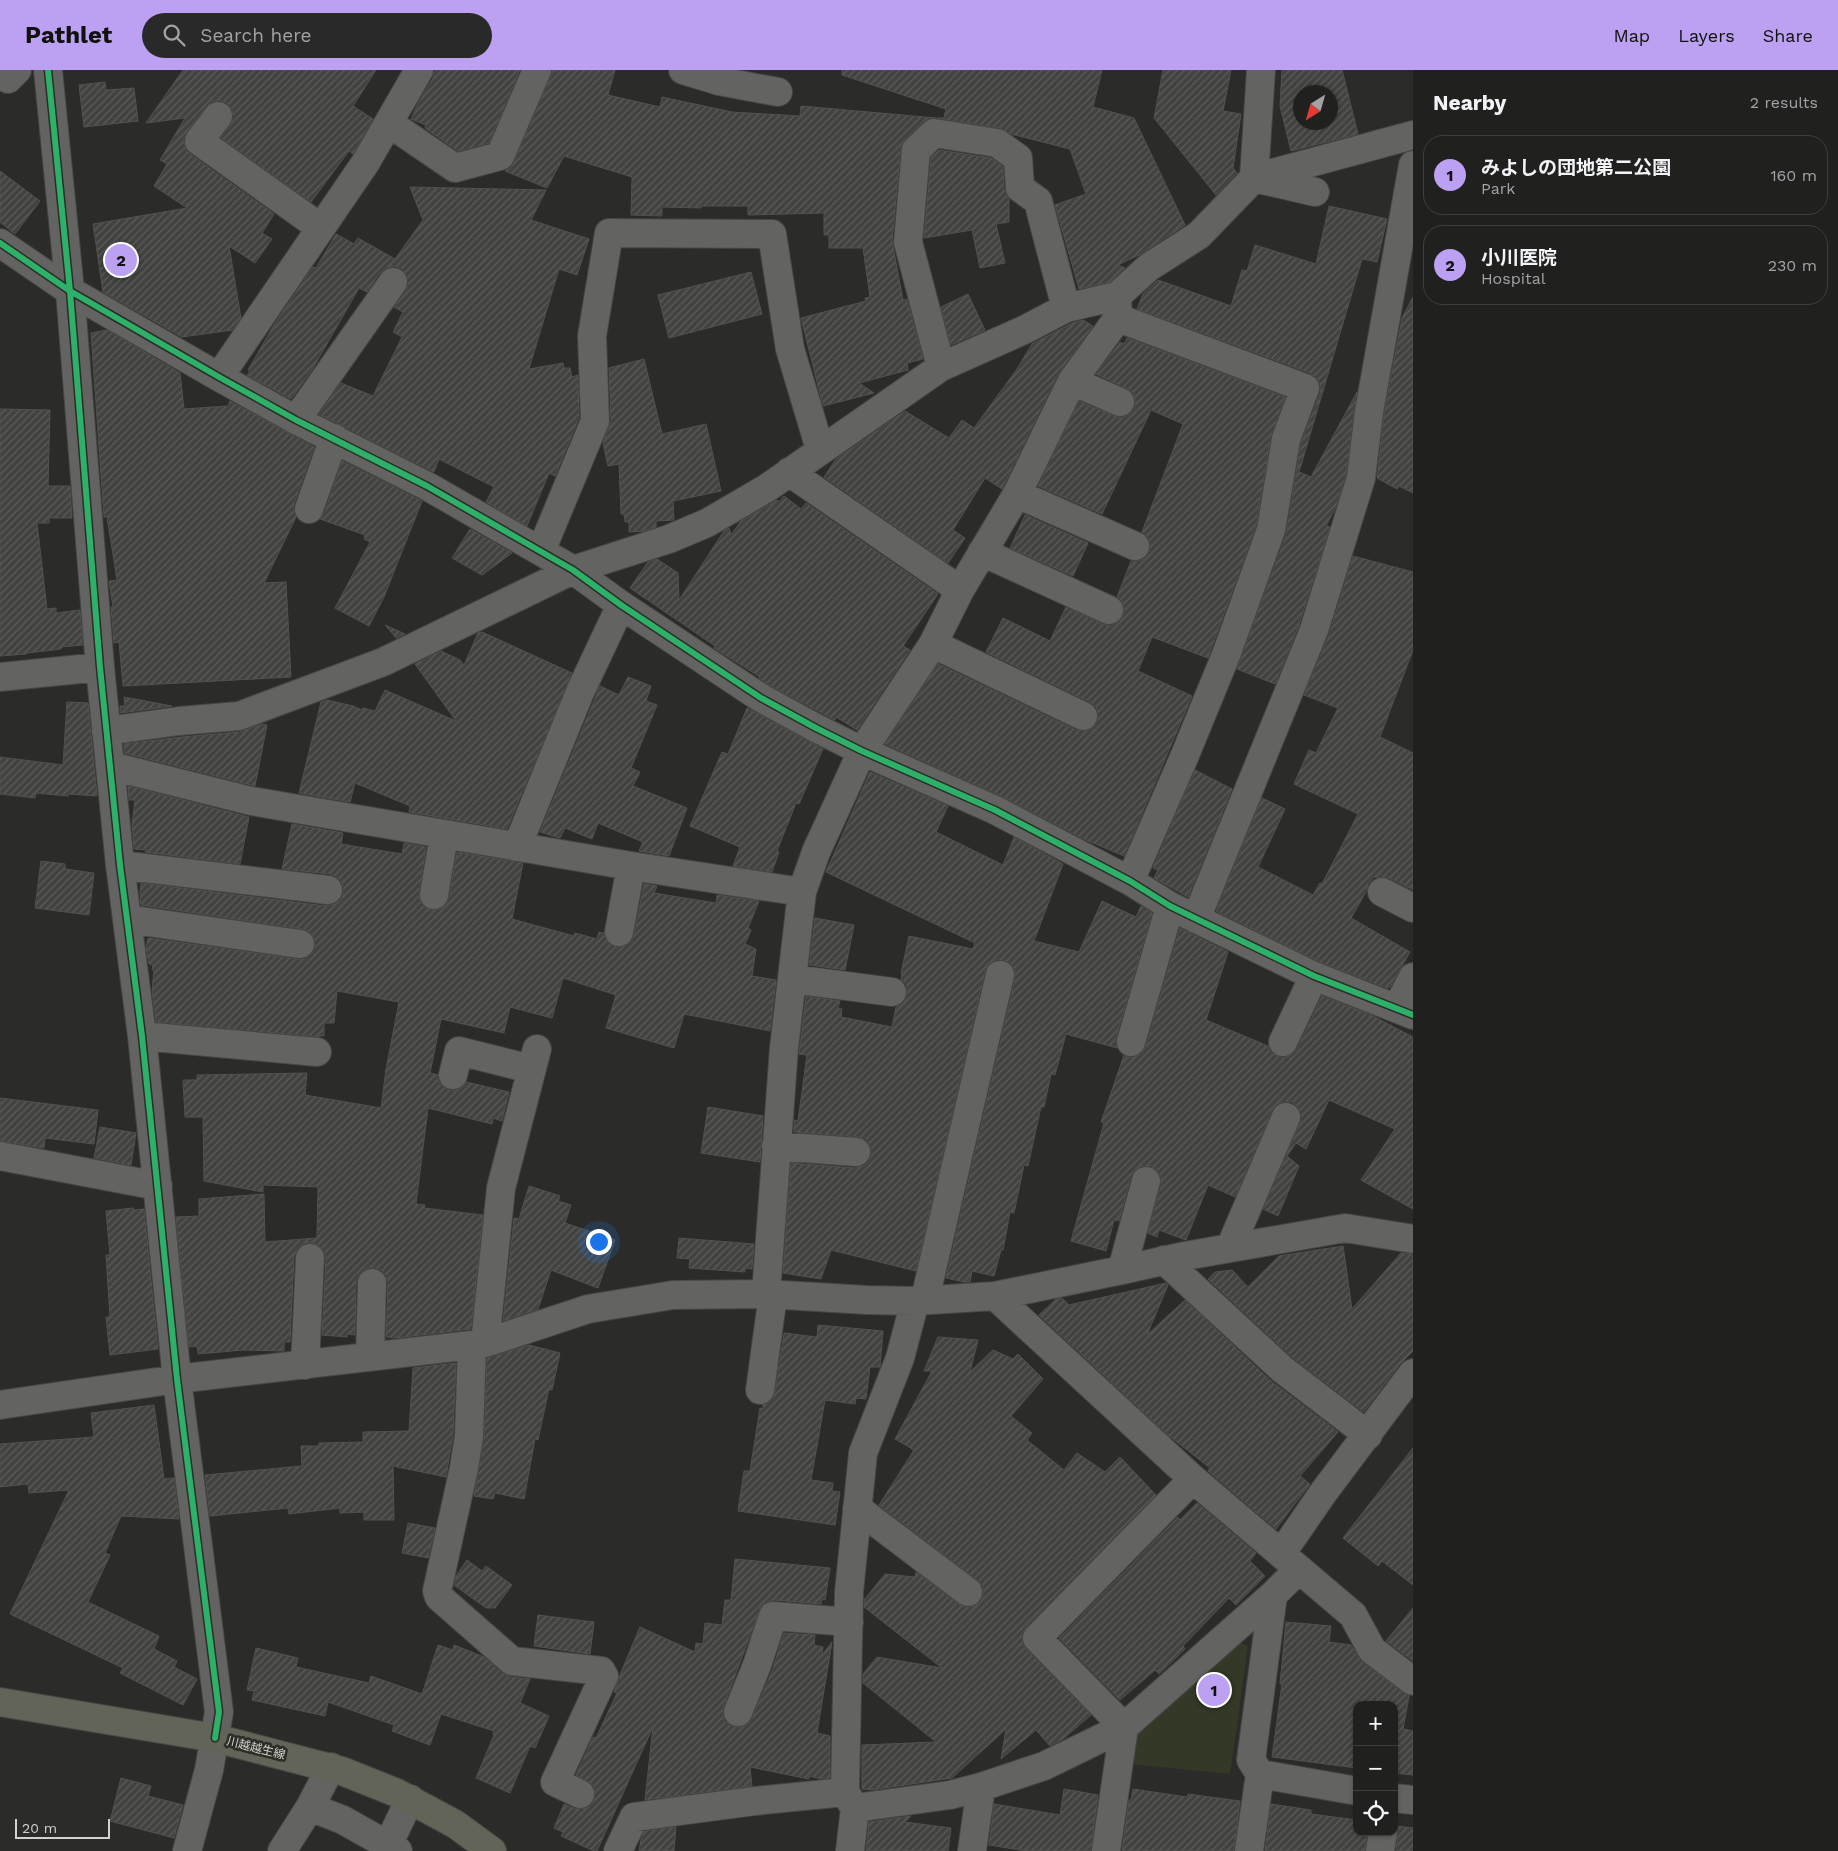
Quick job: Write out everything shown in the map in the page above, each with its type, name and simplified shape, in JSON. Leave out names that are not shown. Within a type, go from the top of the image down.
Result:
[{"type":"main road","name":"川越越生線","points":[[0,1702],[215,1738],[331,1767],[410,1799],[455,1824],[492,1851]]},
{"type":"street","points":[[0,73],[8,78],[17,70]]},
{"type":"street","points":[[48,70],[70,291],[106,731],[120,865],[142,1036],[177,1379],[219,1712],[209,1770],[187,1851]]},
{"type":"street","points":[[219,377],[366,162],[419,70]]},
{"type":"street","points":[[389,123],[455,168],[500,156],[536,70]]},
{"type":"street","points":[[683,70],[721,76],[778,92]]},
{"type":"street","points":[[1254,178],[1261,70]]},
{"type":"street","points":[[218,116],[199,141],[321,228]]},
{"type":"street","points":[[940,366],[908,242],[916,150],[934,133],[997,143],[1018,158],[1020,188],[1038,201],[1066,308]]},
{"type":"street","points":[[760,1390],[769,1295],[776,1146],[784,1048],[802,892],[816,852],[862,751],[933,644],[960,590],[1017,494],[1072,381],[1117,307],[1149,267],[1199,235],[1254,178],[1413,135]]},
{"type":"street","points":[[1196,919],[1314,630],[1361,478],[1368,412],[1413,165]]},
{"type":"street","points":[[1254,178],[1314,192]]},
{"type":"street","points":[[541,551],[595,421],[592,336],[609,233],[772,234],[790,349],[820,449]]},
{"type":"street","points":[[0,242],[70,291],[219,377],[296,420],[427,486],[573,570],[761,698],[816,728],[862,751],[995,810],[1130,881],[1170,906],[1314,976],[1405,1011],[1413,977]]},
{"type":"street","points":[[296,420],[393,282]]},
{"type":"street","points":[[106,731],[179,721],[239,716],[383,662],[573,570],[669,539],[707,523],[767,488],[940,366],[1026,329],[1066,308],[1117,307],[1304,388],[1286,439],[1271,530],[1226,655],[1130,881]]},
{"type":"street","points":[[1072,381],[1120,402]]},
{"type":"street","points":[[309,509],[334,438]]},
{"type":"street","points":[[789,472],[960,590]]},
{"type":"street","points":[[1017,494],[1135,546]]},
{"type":"street","points":[[982,552],[1109,610]]},
{"type":"street","points":[[518,847],[580,692],[622,605]]},
{"type":"street","points":[[933,644],[1083,716]]},
{"type":"street","points":[[0,676],[100,667]]},
{"type":"street","points":[[111,766],[251,801],[444,835],[802,892]]},
{"type":"street","points":[[434,895],[444,835]]},
{"type":"street","points":[[120,865],[328,890]]},
{"type":"street","points":[[619,932],[632,866]]},
{"type":"street","points":[[1382,892],[1413,908]]},
{"type":"street","points":[[1131,1042],[1170,906]]},
{"type":"street","points":[[127,919],[300,944]]},
{"type":"street","points":[[850,1851],[848,1622],[849,1592],[863,1453],[900,1358],[920,1300],[1000,975]]},
{"type":"street","points":[[1282,1042],[1314,976]]},
{"type":"street","points":[[793,979],[892,992]]},
{"type":"street","points":[[142,1036],[317,1052]]},
{"type":"street","points":[[454,1076],[459,1051],[534,1059],[501,1188],[464,1468],[437,1591],[439,1597],[512,1661],[602,1671],[604,1676],[555,1782],[580,1794]]},
{"type":"street","points":[[1230,1248],[1286,1118]]},
{"type":"street","points":[[776,1146],[856,1152]]},
{"type":"street","points":[[0,1156],[158,1186]]},
{"type":"street","points":[[1122,1270],[1146,1181]]},
{"type":"street","points":[[0,1405],[177,1379],[479,1344],[588,1309],[673,1295],[769,1295],[920,1300],[995,1296],[1164,1260],[1345,1228],[1413,1239]]},
{"type":"street","points":[[305,1365],[310,1258]]},
{"type":"street","points":[[1164,1260],[1282,1369],[1368,1435]]},
{"type":"street","points":[[370,1357],[372,1283]]},
{"type":"street","points":[[995,1296],[1193,1479],[1353,1615],[1372,1650],[1413,1681]]},
{"type":"street","points":[[1249,1851],[1260,1774],[1251,1760],[1274,1594],[1323,1493],[1413,1373]]},
{"type":"street","points":[[1124,1727],[1037,1638],[1193,1479]]},
{"type":"street","points":[[857,1508],[968,1592]]},
{"type":"street","points":[[618,1851],[634,1817],[756,1801],[850,1800],[950,1795],[1044,1766],[1124,1727],[1274,1594]]},
{"type":"street","points":[[738,1712],[757,1665],[773,1616],[848,1622]]},
{"type":"street","points":[[1106,1851],[1124,1727]]},
{"type":"street","points":[[282,1851],[310,1807],[331,1767]]},
{"type":"street","points":[[1260,1774],[1353,1791]]},
{"type":"street","points":[[972,1851],[980,1787]]},
{"type":"street","points":[[1398,1798],[1413,1800]]},
{"type":"street","points":[[310,1807],[342,1820],[393,1848],[410,1799]]},
{"type":"street","points":[[1380,1851],[1382,1836]]},
{"type":"green space","points":[[1239,1642],[1248,1646],[1230,1774],[1130,1764],[1135,1735]]},
{"type":"building","points":[[183,70],[376,70],[353,106],[373,119],[353,154],[349,151],[311,202],[221,138],[233,118],[232,110],[227,103],[219,100],[212,102],[187,132],[184,139],[185,147],[190,154],[274,214],[262,233],[272,239],[255,263],[229,246],[241,318],[233,330],[182,337],[103,292],[93,224],[187,208],[154,186],[167,164],[160,160],[185,118],[146,123]]},
{"type":"building","points":[[435,70],[520,70],[489,143],[458,151],[425,128],[426,125],[411,119],[433,78]]},
{"type":"building","points":[[552,70],[615,70],[608,95],[660,107],[662,97],[732,112],[800,116],[801,106],[936,118],[929,118],[923,122],[905,139],[901,148],[892,241],[903,300],[907,299],[923,359],[907,363],[908,370],[859,383],[874,393],[823,406],[801,318],[866,301],[865,298],[870,297],[863,248],[829,248],[829,235],[824,235],[824,213],[748,215],[748,206],[701,206],[701,208],[662,207],[662,216],[631,215],[632,177],[564,156],[547,188],[505,171],[514,162]]},
{"type":"building","points":[[842,70],[1102,70],[1093,107],[1134,118],[1185,225],[1139,255],[1118,265],[1125,268],[1110,282],[1079,289],[1055,205],[1086,194],[1070,149],[1011,134],[999,128],[937,118],[944,118],[946,109],[842,75]]},
{"type":"building","points":[[1163,70],[1231,70],[1223,111],[1241,114],[1233,168],[1237,173],[1216,195],[1154,118]]},
{"type":"building","points":[[1282,70],[1342,70],[1358,134],[1291,151],[1280,106]]},
{"type":"building","points":[[105,82],[106,90],[134,88],[138,121],[84,127],[79,85]]},
{"type":"building","points":[[939,150],[991,158],[1003,166],[1004,189],[1009,199],[1009,222],[996,224],[1005,263],[980,268],[972,230],[924,238],[931,157]]},
{"type":"building","points":[[0,171],[40,201],[15,234],[0,222]]},
{"type":"building","points":[[410,187],[546,190],[531,220],[589,239],[577,275],[559,269],[529,369],[563,363],[564,368],[570,368],[572,377],[578,375],[579,418],[555,476],[549,473],[527,526],[486,502],[494,487],[439,459],[434,472],[319,414],[341,383],[373,396],[402,337],[393,332],[403,312],[394,307],[406,291],[408,284],[407,276],[402,269],[394,266],[386,268],[380,273],[367,292],[359,288],[312,370],[291,399],[247,375],[275,323],[313,267],[316,268],[336,234],[354,244],[358,238],[395,259],[423,220]]},
{"type":"building","points":[[1329,206],[1387,219],[1377,262],[1362,259],[1299,472],[1311,477],[1357,392],[1346,475],[1336,507],[1326,526],[1330,527],[1299,625],[1275,684],[1237,669],[1286,535],[1301,443],[1320,393],[1320,385],[1317,378],[1310,373],[1137,309],[1143,294],[1158,280],[1231,306],[1242,270],[1247,271],[1255,245],[1316,264]]},
{"type":"building","points":[[751,272],[762,314],[669,338],[658,295]]},
{"type":"building","points":[[968,294],[985,330],[951,345],[941,307]]},
{"type":"building","points":[[1413,297],[1413,493],[1399,486],[1397,489],[1377,478],[1384,414],[1402,318]]},
{"type":"building","points":[[1083,320],[1093,326],[1058,374],[1002,489],[985,478],[953,530],[965,538],[948,563],[824,477],[836,459],[905,411],[949,438],[962,420],[974,428],[1017,369],[1032,344],[1072,323]]},
{"type":"building","points":[[107,330],[180,373],[184,409],[228,406],[230,401],[314,447],[294,504],[296,517],[264,583],[286,582],[291,677],[123,686],[119,642],[114,643],[111,607],[113,607],[109,581],[117,580],[107,517],[104,517],[91,333]]},
{"type":"building","points":[[1127,338],[1285,397],[1271,436],[1256,526],[1208,658],[1152,637],[1138,671],[1192,696],[1124,856],[1086,840],[1001,796],[885,744],[938,664],[1076,730],[1085,731],[1091,729],[1097,723],[1098,714],[1096,707],[1090,702],[986,652],[1003,618],[1050,641],[1066,607],[1110,626],[1118,622],[1123,616],[1124,608],[1122,601],[1117,597],[1131,561],[1144,559],[1149,552],[1150,544],[1147,536],[1142,532],[1183,424],[1151,410],[1102,514],[1038,486],[1079,401],[1121,418],[1129,415],[1134,409],[1136,401],[1132,392],[1096,374],[1120,342],[1124,344]]},
{"type":"building","points":[[644,359],[662,434],[706,424],[721,491],[673,501],[674,520],[656,521],[656,527],[644,531],[629,532],[629,522],[625,522],[624,514],[621,514],[619,464],[608,466],[603,443],[611,421],[609,368]]},
{"type":"building","points":[[0,409],[50,410],[48,486],[70,486],[72,518],[49,518],[49,523],[37,523],[47,609],[56,608],[56,613],[80,610],[83,645],[61,647],[61,649],[27,654],[0,656]]},
{"type":"building","points":[[342,461],[422,501],[384,597],[369,626],[335,608],[370,542],[364,539],[365,535],[320,519],[324,514]]},
{"type":"building","points":[[784,496],[801,509],[806,503],[938,594],[903,646],[910,650],[857,730],[836,717],[835,720],[769,685],[630,588],[648,562],[657,559],[678,573],[679,600],[724,531],[729,528],[731,535],[741,521],[777,500],[779,502]]},
{"type":"building","points":[[1025,515],[1088,543],[1073,576],[1010,548]]},
{"type":"building","points":[[470,529],[512,553],[482,575],[452,558]]},
{"type":"building","points":[[1353,556],[1413,572],[1413,650],[1380,737],[1413,753],[1413,890],[1389,878],[1374,877],[1368,884],[1367,890],[1351,918],[1410,952],[1390,987],[1387,988],[1320,962],[1216,911],[1262,798],[1285,809],[1258,867],[1313,895],[1320,883],[1322,884],[1358,814],[1294,784],[1309,750],[1316,753],[1338,708],[1304,695],[1329,635]]},
{"type":"building","points":[[385,625],[405,634],[396,638]]},
{"type":"building","points":[[482,632],[572,673],[507,829],[409,812],[410,806],[355,783],[350,802],[299,793],[321,702],[327,700],[362,710],[363,708],[375,711],[385,690],[456,721],[415,664],[441,651],[460,660],[464,665],[478,633]]},
{"type":"building","points":[[628,677],[651,686],[646,701],[657,705],[631,768],[640,772],[633,786],[687,808],[669,856],[639,851],[643,842],[598,823],[592,839],[565,828],[560,838],[540,832],[600,686],[619,695]]},
{"type":"building","points":[[124,697],[172,706],[120,713],[120,706],[125,706]]},
{"type":"building","points":[[67,702],[88,703],[97,796],[36,793],[35,798],[0,794],[0,757],[63,765]]},
{"type":"building","points":[[747,708],[823,749],[799,804],[796,803],[777,851],[779,852],[772,872],[733,866],[740,847],[690,826],[722,752],[728,754]]},
{"type":"building","points":[[262,724],[267,725],[255,786],[124,753],[124,744],[240,732]]},
{"type":"building","points":[[1195,770],[1232,789],[1188,897],[1154,878],[1158,870],[1153,868]]},
{"type":"building","points":[[870,772],[948,806],[936,832],[1003,865],[1014,837],[1063,864],[1034,941],[1079,952],[1102,901],[1136,917],[1141,906],[1152,913],[1116,1038],[1117,1048],[1066,1034],[1055,1075],[1051,1074],[1044,1107],[1041,1107],[1028,1166],[1024,1165],[1014,1213],[1010,1212],[1003,1250],[1001,1250],[994,1276],[972,1271],[970,1282],[946,1278],[1015,979],[1015,971],[1011,964],[1003,960],[996,960],[989,964],[985,971],[916,1271],[831,1250],[821,1279],[783,1273],[791,1163],[855,1168],[863,1166],[869,1161],[871,1154],[870,1145],[865,1139],[858,1137],[794,1132],[794,1120],[798,1121],[807,1055],[799,1054],[806,996],[840,1001],[838,1008],[842,1009],[841,1017],[892,1027],[896,1007],[904,1002],[907,995],[907,986],[901,979],[901,973],[909,936],[973,949],[975,943],[826,872]]},
{"type":"building","points":[[128,786],[249,817],[240,864],[134,849],[132,824],[135,800],[129,800]]},
{"type":"building","points":[[292,824],[343,833],[341,844],[402,854],[404,843],[426,847],[419,893],[420,901],[424,907],[431,910],[440,909],[446,905],[449,898],[457,852],[523,863],[512,919],[574,936],[575,933],[597,939],[599,932],[604,933],[609,944],[617,947],[625,946],[631,942],[634,935],[644,884],[657,886],[654,893],[716,903],[717,895],[759,901],[748,928],[751,930],[745,944],[756,949],[752,976],[776,980],[770,1031],[684,1014],[674,1048],[606,1028],[616,995],[563,978],[552,1018],[510,1007],[504,1033],[441,1019],[430,1073],[438,1075],[438,1080],[442,1086],[449,1090],[457,1090],[464,1086],[466,1082],[509,1092],[502,1121],[493,1118],[492,1124],[428,1108],[416,1204],[425,1205],[424,1208],[483,1215],[471,1329],[395,1338],[386,1337],[388,1283],[386,1276],[381,1270],[372,1267],[365,1269],[359,1274],[356,1282],[355,1335],[347,1334],[347,1337],[322,1335],[326,1258],[324,1251],[319,1245],[310,1242],[303,1244],[297,1249],[294,1257],[290,1342],[284,1342],[284,1351],[243,1350],[198,1354],[197,1346],[189,1347],[176,1217],[199,1216],[199,1199],[264,1194],[265,1242],[317,1238],[318,1187],[263,1185],[263,1192],[204,1181],[203,1117],[185,1117],[183,1080],[197,1080],[197,1075],[307,1073],[305,1095],[381,1108],[386,1069],[399,1002],[337,991],[334,1023],[324,1023],[324,1036],[320,1035],[320,1037],[156,1022],[152,991],[154,970],[152,970],[153,965],[149,964],[146,948],[148,938],[298,959],[305,959],[312,954],[315,946],[314,938],[310,932],[302,929],[141,905],[141,883],[326,906],[335,904],[341,899],[344,891],[342,883],[337,877],[330,874],[282,869]]},
{"type":"building","points":[[41,861],[65,864],[65,869],[94,873],[89,915],[35,908]]},
{"type":"building","points":[[815,918],[854,925],[845,970],[809,965]]},
{"type":"building","points":[[1180,928],[1228,952],[1206,1020],[1268,1046],[1270,1051],[1277,1056],[1284,1058],[1291,1055],[1297,1049],[1322,996],[1371,1015],[1413,1037],[1413,1209],[1361,1180],[1395,1129],[1329,1100],[1306,1149],[1296,1143],[1287,1156],[1299,1166],[1278,1216],[1263,1209],[1300,1123],[1301,1115],[1298,1107],[1292,1102],[1285,1101],[1277,1104],[1272,1111],[1235,1197],[1208,1185],[1186,1240],[1159,1230],[1157,1237],[1148,1233],[1161,1185],[1161,1177],[1157,1170],[1151,1166],[1142,1166],[1135,1170],[1131,1176],[1119,1221],[1114,1220],[1106,1251],[1071,1241],[1104,1123],[1101,1122],[1124,1055],[1135,1057],[1142,1053],[1146,1046]]},
{"type":"building","points":[[0,1098],[98,1110],[94,1144],[45,1138],[44,1148],[0,1141]]},
{"type":"building","points":[[708,1107],[763,1116],[760,1162],[701,1153]]},
{"type":"building","points":[[100,1127],[136,1133],[131,1165],[94,1158]]},
{"type":"building","points":[[529,1186],[560,1196],[558,1201],[571,1205],[565,1223],[615,1240],[598,1288],[551,1270],[538,1309],[503,1321],[514,1218],[519,1219]]},
{"type":"building","points":[[133,1208],[134,1210],[144,1209],[158,1349],[110,1355],[106,1317],[110,1317],[106,1255],[110,1255],[106,1211]]},
{"type":"building","points":[[679,1238],[754,1244],[752,1269],[745,1268],[745,1272],[689,1268],[690,1259],[677,1258]]},
{"type":"building","points":[[1343,1246],[1352,1309],[1401,1253],[1413,1254],[1413,1351],[1400,1364],[1364,1412],[1292,1357],[1208,1279],[1215,1272],[1232,1270],[1248,1287],[1279,1256]]},
{"type":"building","points":[[1166,1283],[1168,1285],[1147,1335],[1185,1300],[1271,1381],[1338,1432],[1300,1476],[1310,1484],[1276,1529],[1208,1471],[1210,1468],[1168,1435],[1039,1315],[1056,1299],[1062,1298],[1069,1305]]},
{"type":"building","points":[[818,1325],[883,1331],[880,1367],[870,1367],[866,1399],[856,1398],[855,1404],[825,1400],[811,1480],[833,1483],[832,1491],[840,1492],[835,1525],[738,1511],[744,1471],[750,1471],[760,1408],[763,1409],[763,1405],[772,1400],[775,1392],[784,1333],[817,1337]]},
{"type":"building","points":[[938,1337],[978,1340],[970,1372],[993,1350],[1013,1359],[1018,1354],[1043,1379],[1011,1416],[1032,1433],[1027,1440],[1064,1470],[1077,1453],[1105,1472],[1120,1457],[1156,1495],[1026,1627],[1022,1634],[1022,1642],[1026,1649],[1091,1715],[1063,1739],[1050,1746],[1036,1730],[1001,1759],[1006,1729],[952,1778],[871,1790],[862,1789],[862,1745],[936,1742],[863,1683],[863,1674],[877,1657],[942,1668],[864,1607],[864,1600],[885,1574],[915,1577],[916,1572],[959,1604],[966,1607],[974,1606],[981,1601],[983,1594],[983,1586],[977,1580],[879,1505],[914,1450],[895,1439],[932,1371],[924,1371]]},
{"type":"building","points":[[529,1345],[560,1353],[552,1390],[549,1389],[538,1440],[535,1439],[524,1499],[495,1493],[493,1499],[474,1496],[484,1438],[487,1358]]},
{"type":"building","points":[[456,1363],[453,1435],[446,1477],[393,1466],[394,1520],[364,1520],[364,1512],[340,1513],[340,1508],[289,1514],[288,1508],[210,1516],[205,1475],[302,1466],[301,1446],[319,1446],[319,1443],[363,1442],[363,1432],[409,1431],[413,1368]]},
{"type":"building","points":[[154,1405],[164,1479],[174,1478],[179,1519],[121,1516],[105,1553],[110,1555],[88,1602],[159,1636],[154,1649],[177,1661],[174,1667],[197,1679],[183,1705],[120,1673],[123,1668],[10,1614],[69,1490],[29,1493],[28,1484],[0,1487],[0,1444],[94,1437],[91,1413]]},
{"type":"building","points":[[1413,1448],[1413,1585],[1382,1561],[1378,1566],[1343,1538]]},
{"type":"building","points":[[1197,1503],[1256,1553],[1250,1561],[1265,1576],[1236,1605],[1229,1598],[1183,1646],[1185,1649],[1159,1674],[1155,1670],[1120,1700],[1059,1638],[1178,1517],[1180,1520]]},
{"type":"building","points":[[408,1523],[435,1528],[428,1558],[402,1553]]},
{"type":"building","points":[[735,1559],[830,1568],[825,1600],[822,1599],[821,1604],[774,1600],[761,1606],[724,1706],[723,1714],[725,1721],[732,1726],[740,1727],[748,1724],[772,1671],[784,1633],[815,1635],[814,1645],[823,1647],[822,1655],[832,1642],[817,1733],[830,1736],[830,1778],[822,1779],[809,1776],[809,1779],[750,1767],[752,1786],[645,1800],[653,1727],[597,1851],[561,1836],[563,1832],[554,1828],[564,1804],[582,1809],[589,1807],[594,1800],[595,1792],[593,1785],[576,1775],[593,1737],[596,1738],[617,1693],[614,1692],[640,1627],[695,1652],[696,1643],[703,1644],[705,1623],[722,1625],[725,1600],[731,1600]]},
{"type":"building","points":[[467,1560],[482,1571],[486,1566],[512,1585],[495,1608],[486,1608],[454,1585],[456,1576]]},
{"type":"building","points":[[1413,1608],[1413,1661],[1386,1641]]},
{"type":"building","points":[[538,1615],[594,1622],[590,1654],[534,1646]]},
{"type":"building","points":[[1286,1622],[1331,1626],[1329,1642],[1351,1645],[1363,1662],[1409,1696],[1403,1729],[1413,1731],[1413,1775],[1398,1773],[1398,1701],[1353,1701],[1353,1767],[1272,1757],[1282,1684],[1280,1684]]},
{"type":"building","points":[[438,1645],[453,1650],[454,1645],[484,1657],[502,1673],[510,1677],[530,1679],[520,1703],[549,1716],[535,1748],[530,1746],[510,1793],[476,1778],[494,1731],[441,1714],[430,1745],[392,1731],[394,1725],[328,1702],[325,1716],[252,1700],[254,1691],[247,1690],[256,1648],[298,1658],[296,1667],[369,1683],[371,1676],[422,1694]]},
{"type":"building","points":[[121,1778],[151,1786],[148,1796],[183,1805],[174,1838],[110,1821]]},
{"type":"building","points":[[1064,1789],[1098,1795],[1091,1851],[1027,1851],[989,1845],[994,1804],[1060,1815]]},
{"type":"building","points":[[1133,1789],[1187,1797],[1188,1794],[1240,1801],[1234,1851],[1122,1851],[1129,1800],[1131,1800]]},
{"type":"building","points":[[1271,1804],[1311,1810],[1311,1814],[1353,1819],[1353,1836],[1367,1836],[1365,1851],[1265,1851]]},
{"type":"building","points":[[911,1816],[905,1822],[951,1828],[948,1851],[866,1851],[869,1822]]},
{"type":"building","points":[[1398,1826],[1413,1828],[1413,1851],[1396,1851]]},
{"type":"building","points":[[676,1827],[674,1851],[639,1851],[644,1831]]},
{"type":"cycle path","points":[[48,70],[70,291],[100,667],[120,865],[142,1036],[177,1379],[219,1712],[215,1738]]},
{"type":"cycle path","points":[[0,243],[70,291],[219,377],[296,420],[427,486],[573,570],[621,605],[761,698],[862,751],[995,810],[1130,881],[1170,906],[1314,976],[1413,1015]]},
{"type":"place","name":"小川医院","points":[[121,260]]},
{"type":"place","name":"みよしの団地第二公園","points":[[1214,1690]]}]
